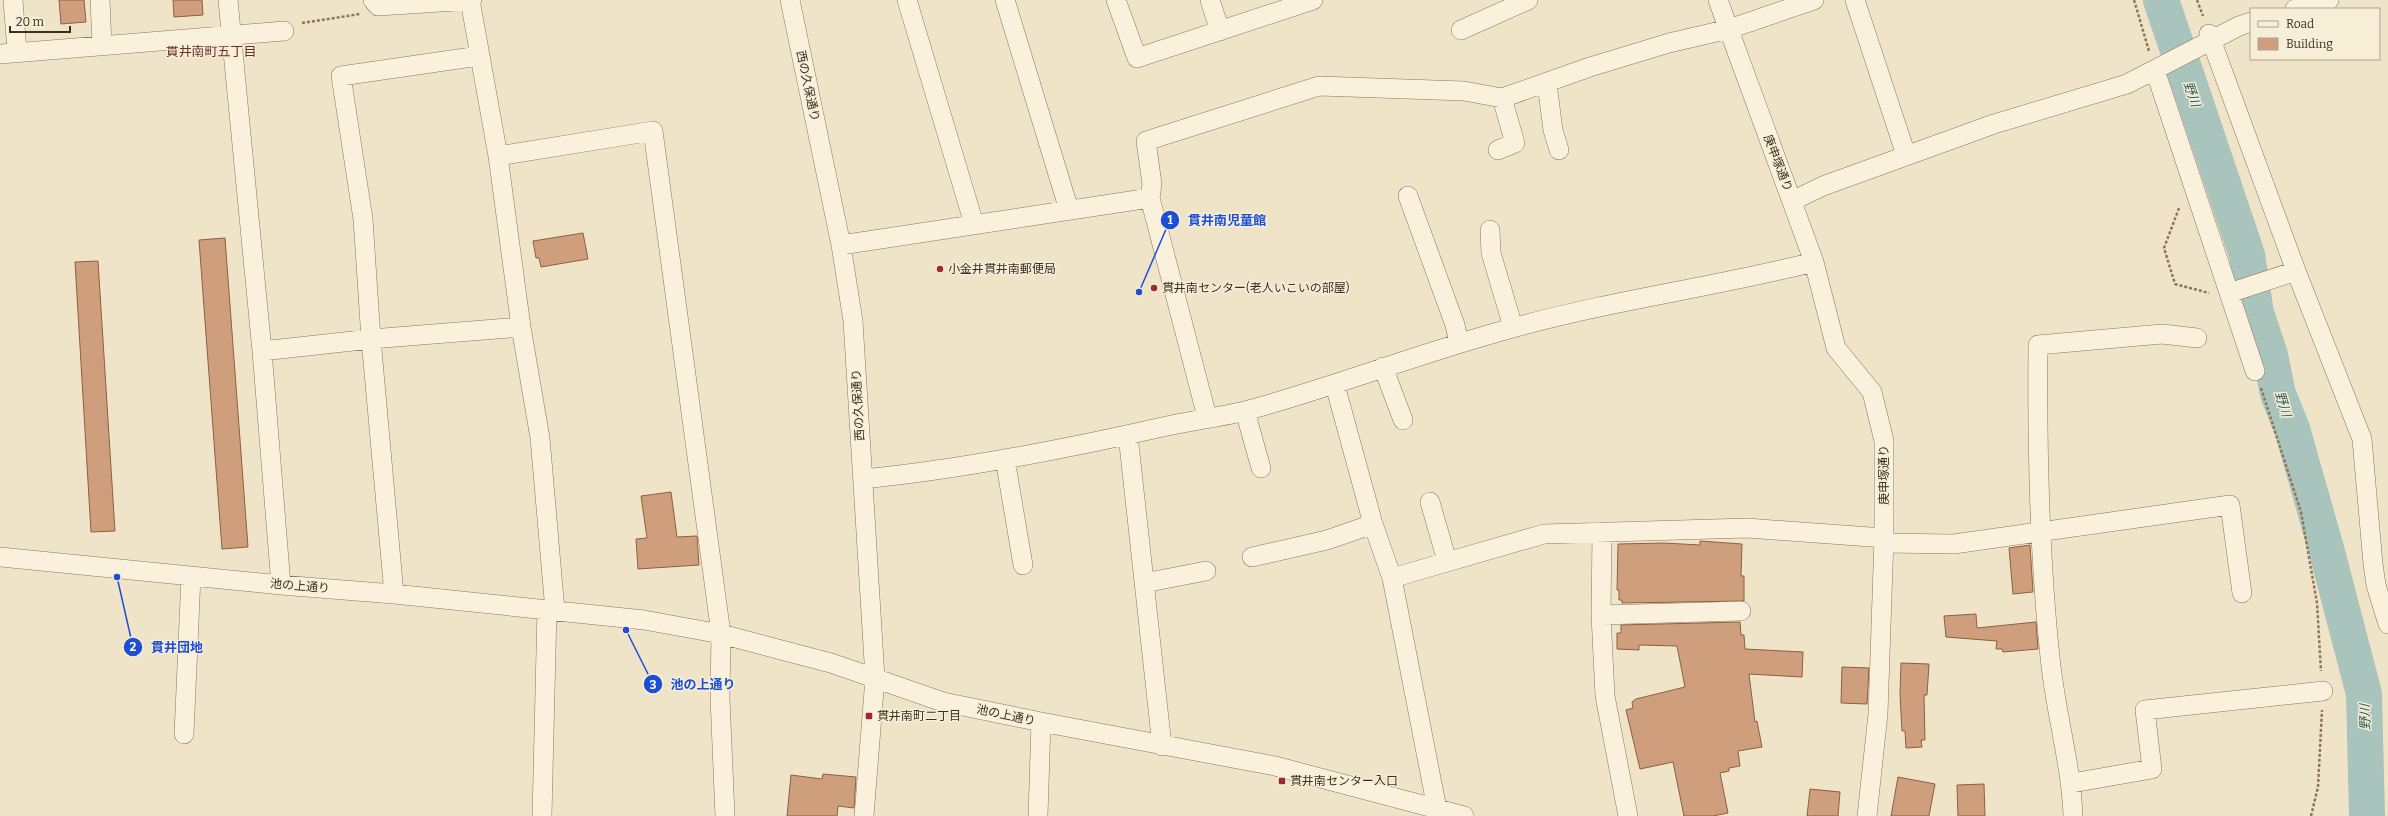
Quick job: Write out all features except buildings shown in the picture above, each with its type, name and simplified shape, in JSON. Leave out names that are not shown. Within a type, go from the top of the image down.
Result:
[{"type":"street","points":[[13,0],[9,52],[284,31]]},
{"type":"street","points":[[100,0],[102,45]]},
{"type":"street","points":[[228,0],[262,351],[281,585]]},
{"type":"street","points":[[375,3],[471,0],[479,56],[498,156],[521,327],[540,438],[551,610],[542,816]]},
{"type":"street","name":"西の久保通り","points":[[790,0],[841,244],[853,321],[875,678],[864,816]]},
{"type":"street","points":[[907,0],[974,224]]},
{"type":"street","points":[[1005,0],[1069,210]]},
{"type":"street","points":[[1116,0],[1137,58],[1303,2]]},
{"type":"street","points":[[1210,0],[1220,30]]},
{"type":"street","points":[[1461,30],[1528,0]]},
{"type":"street","name":"庚申塚通り","points":[[1718,0],[1814,262],[1836,348],[1872,392],[1884,441],[1884,540],[1878,714],[1867,816]]},
{"type":"street","points":[[1207,417],[1150,198],[1152,184],[1146,141],[1319,86],[1464,91],[1502,98],[1547,84],[1590,67],[1669,43],[1729,29],[1814,0]]},
{"type":"street","points":[[1855,0],[1906,154]]},
{"type":"street","points":[[2299,8],[2329,0]]},
{"type":"street","points":[[1792,201],[1823,186],[1906,154],[1994,124],[2127,84],[2155,70],[2210,36],[2250,22]]},
{"type":"street","points":[[2210,36],[2296,271],[2362,439],[2373,564],[2376,585],[2388,624]]},
{"type":"street","points":[[394,594],[371,339],[363,218],[341,76],[479,56]]},
{"type":"street","points":[[2155,70],[2255,371]]},
{"type":"street","points":[[1547,84],[1553,130],[1559,150]]},
{"type":"street","points":[[1498,150],[1515,143],[1502,98]]},
{"type":"street","points":[[498,156],[653,131],[721,634],[720,698],[725,816]]},
{"type":"street","points":[[1408,196],[1455,325],[1459,343]]},
{"type":"street","points":[[841,244],[1150,198]]},
{"type":"street","points":[[1490,230],[1491,254],[1513,327]]},
{"type":"street","points":[[863,479],[938,472],[1128,435],[1207,417],[1245,411],[1335,385],[1383,367],[1513,327],[1618,303],[1750,278],[1814,262]]},
{"type":"street","points":[[2230,296],[2296,271]]},
{"type":"street","points":[[262,351],[371,339],[521,327]]},
{"type":"street","points":[[2073,816],[2072,783],[2050,658],[2041,532],[2037,416],[2038,344],[2162,334],[2197,338]]},
{"type":"street","points":[[1383,367],[1403,420]]},
{"type":"street","points":[[1335,385],[1373,524],[1392,578],[1437,809]]},
{"type":"street","points":[[1245,411],[1260,468]]},
{"type":"street","points":[[1128,435],[1162,746]]},
{"type":"street","points":[[1005,459],[1023,565]]},
{"type":"street","points":[[1430,502],[1447,561]]},
{"type":"street","points":[[1392,578],[1544,534],[1747,528],[1884,540],[1954,544],[2230,505],[2242,593]]},
{"type":"street","points":[[1252,556],[1327,540],[1373,524]]},
{"type":"street","points":[[1602,532],[1601,615],[1605,696],[1628,816]]},
{"type":"street","name":"池の上通り","points":[[0,557],[281,585],[394,594],[644,620],[721,634],[831,664],[943,702],[1162,746],[1275,766],[1464,816]]},
{"type":"street","points":[[1144,583],[1206,571]]},
{"type":"street","points":[[184,734],[191,576]]},
{"type":"street","points":[[1601,615],[1741,610]]},
{"type":"street","points":[[2072,783],[2152,769],[2145,710],[2322,691]]},
{"type":"street","points":[[1038,816],[1041,722]]},
{"type":"path","points":[[2134,0],[2155,70]]},
{"type":"path","points":[[284,31],[290,25],[368,12],[375,3]]},
{"type":"path","points":[[2180,206],[2164,248],[2175,284],[2230,296]]},
{"type":"path","points":[[2255,371],[2301,512],[2317,604],[2322,691],[2318,787],[2310,816]]},
{"type":"waterway","name":"野川","points":[[2161,0],[2247,255],[2256,313],[2270,355],[2278,394],[2292,429],[2327,552],[2364,694],[2367,816]]},
{"type":"place","name":"小金井貫井南郵便局","points":[[940,269]]},
{"type":"place","name":"貫井南センター(老人いこいの部屋)","points":[[1154,288]]},
{"type":"place","name":"貫井南児童館","points":[[1139,292]]},
{"type":"place","name":"貫井団地","points":[[117,577]]},
{"type":"place","name":"池の上通り","points":[[626,630]]},
{"type":"place","name":"貫井南町二丁目","points":[[869,716]]},
{"type":"place","name":"貫井南センター入口","points":[[1282,781]]},
{"type":"district","name":"貫井南町五丁目","points":[[211,51]]}]
